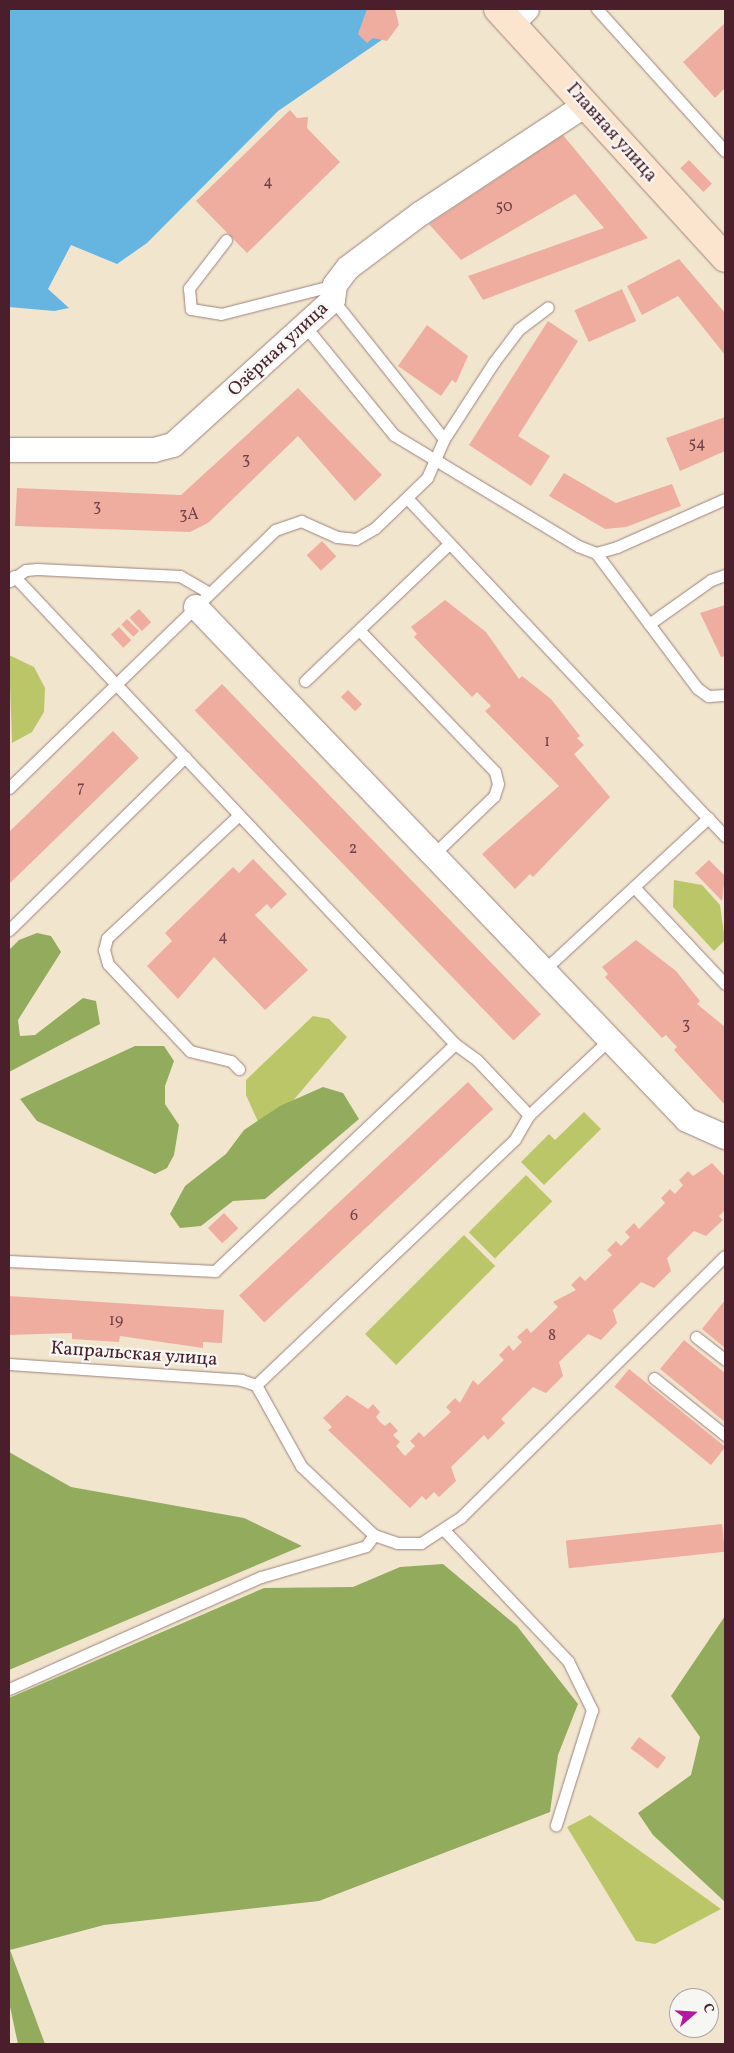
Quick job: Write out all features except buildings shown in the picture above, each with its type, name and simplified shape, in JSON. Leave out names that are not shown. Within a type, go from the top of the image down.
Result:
[{"type":"main road","name":"Главная улица","points":[[512,14],[586,105],[725,258]]},
{"type":"street","name":"Озёрная улица","points":[[9,450],[154,450],[173,445],[305,326],[334,293],[348,268],[420,214],[586,105]]},
{"type":"street","points":[[203,600],[433,854],[687,1120],[725,1137]]},
{"type":"lane","points":[[597,9],[725,151]]},
{"type":"lane","points":[[226,240],[189,288],[191,309],[222,314],[334,293],[444,439]]},
{"type":"lane","points":[[9,788],[117,686],[203,600],[287,523],[300,521],[337,537],[356,539],[375,528],[427,478],[437,460],[444,439],[519,329],[548,307]]},
{"type":"lane","points":[[305,326],[394,435],[596,553],[697,688],[708,696],[725,695]]},
{"type":"lane","points":[[406,498],[725,836]]},
{"type":"lane","points":[[596,553],[725,499]]},
{"type":"lane","points":[[305,681],[360,631],[449,544]]},
{"type":"lane","points":[[203,600],[180,576],[37,569],[12,579],[117,686],[456,1044],[477,1060],[529,1115]]},
{"type":"lane","points":[[649,624],[711,580],[725,575]]},
{"type":"lane","points":[[360,631],[494,772],[498,784],[494,796],[433,854]]},
{"type":"lane","points":[[9,930],[185,758]]},
{"type":"lane","points":[[239,815],[107,938],[104,950],[108,964],[190,1051],[231,1061],[239,1069]]},
{"type":"lane","points":[[544,970],[708,818]]},
{"type":"lane","points":[[634,887],[725,984]]},
{"type":"lane","points":[[610,1039],[529,1115],[515,1140],[256,1385],[301,1466],[374,1535],[397,1543],[421,1543],[445,1531],[725,1256]]},
{"type":"lane","points":[[9,1260],[215,1271],[456,1044]]},
{"type":"lane","points":[[696,1337],[725,1360]]},
{"type":"lane","name":"Капральская улица","points":[[9,1364],[241,1380],[256,1385]]},
{"type":"lane","points":[[654,1378],[725,1436]]},
{"type":"lane","points":[[445,1531],[568,1661],[592,1710],[556,1825]]},
{"type":"lane","points":[[9,1689],[261,1577],[366,1546],[374,1535]]},
{"type":"green space","points":[[9,655],[34,667],[45,688],[44,712],[32,732],[12,743]]},
{"type":"green space","points":[[674,880],[702,885],[720,905],[725,940],[714,951],[673,907]]},
{"type":"green space","points":[[37,933],[51,936],[61,952],[18,1020],[20,1036],[35,1035],[83,998],[96,1001],[100,1024],[9,1072],[9,950],[19,940]]},
{"type":"green space","points":[[313,1016],[329,1019],[347,1037],[264,1135],[246,1095],[246,1080]]},
{"type":"green space","points":[[135,1046],[164,1046],[174,1061],[165,1086],[165,1104],[179,1125],[174,1155],[167,1168],[155,1174],[37,1121],[20,1099]]},
{"type":"green space","points":[[323,1087],[343,1093],[359,1119],[265,1199],[233,1201],[201,1226],[180,1228],[170,1214],[185,1186],[226,1154],[244,1130],[280,1106]]},
{"type":"green space","points":[[584,1112],[601,1129],[544,1185],[521,1162],[549,1134],[555,1140]]},
{"type":"green space","points":[[526,1175],[552,1201],[495,1258],[469,1232]]},
{"type":"green space","points":[[464,1235],[495,1266],[396,1365],[365,1334]]},
{"type":"green space","points":[[9,1452],[71,1487],[244,1518],[302,1546],[9,1670]]},
{"type":"green space","points":[[443,1564],[517,1626],[578,1704],[558,1755],[550,1812],[319,1901],[104,1925],[10,1950],[45,2044],[18,2044],[9,2002],[9,1698],[264,1588],[353,1587],[400,1567]]},
{"type":"green space","points":[[725,1616],[725,1902],[653,1835],[638,1813],[691,1775],[700,1737],[671,1696]]},
{"type":"green space","points":[[590,1815],[721,1909],[655,1944],[636,1941],[567,1827]]},
{"type":"water","points":[[9,9],[394,9],[392,33],[278,111],[147,243],[117,264],[71,245],[48,289],[69,308],[54,311],[9,307]]}]
